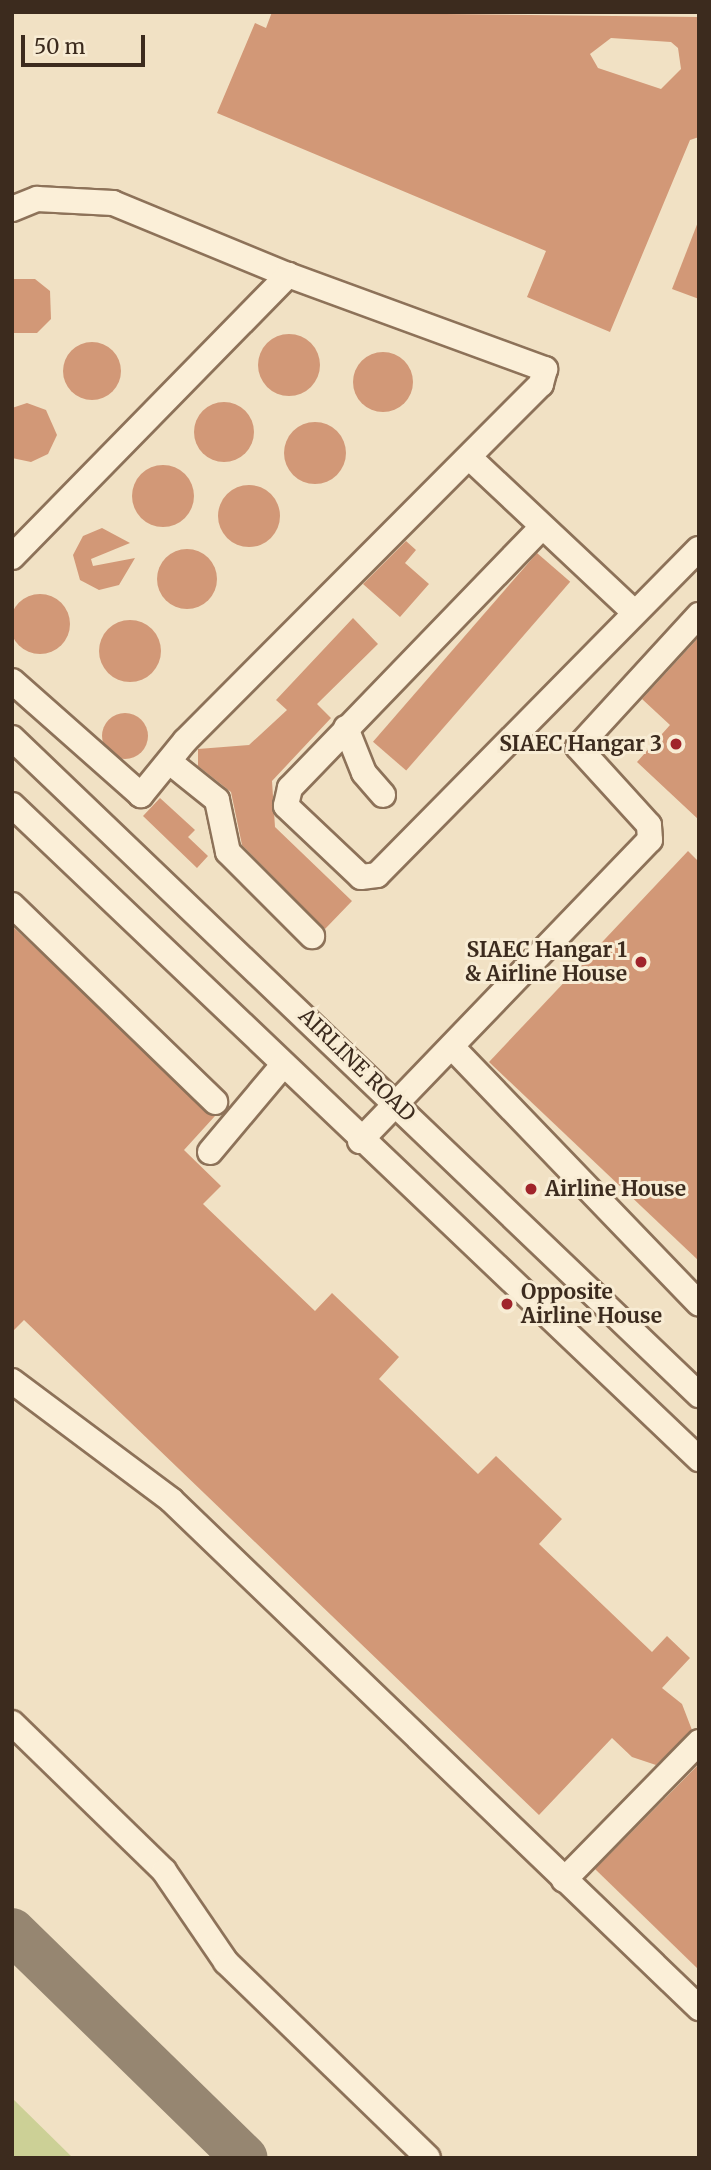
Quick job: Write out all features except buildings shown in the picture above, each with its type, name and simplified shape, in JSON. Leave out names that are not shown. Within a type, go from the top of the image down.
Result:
[{"type":"lane","points":[[12,209],[49,199],[113,203],[288,275],[539,362],[545,369],[541,384],[470,458],[185,741],[171,763],[134,795],[12,681]]},
{"type":"lane","points":[[12,557],[288,275]]},
{"type":"lane","points":[[470,458],[632,610]]},
{"type":"lane","points":[[542,527],[290,788],[286,806],[369,879],[632,610],[699,549]]},
{"type":"lane","points":[[360,1141],[650,840],[649,825],[578,747],[699,615]]},
{"type":"lane","points":[[346,728],[364,774],[383,795]]},
{"type":"lane","name":"AIRLINE ROAD","points":[[12,738],[398,1103],[699,1395]]},
{"type":"lane","points":[[171,763],[217,800],[228,852],[312,936]]},
{"type":"lane","points":[[12,805],[360,1141],[699,1459]]},
{"type":"lane","points":[[12,905],[215,1102]]},
{"type":"lane","points":[[452,1047],[699,1304]]},
{"type":"lane","points":[[210,1152],[240,1112],[283,1065]]},
{"type":"lane","points":[[12,1381],[171,1500],[699,2008]]},
{"type":"lane","points":[[12,1723],[164,1871],[226,1962],[428,2158]]},
{"type":"lane","points":[[564,1880],[699,1742]]},
{"type":"green space","points":[[12,2098],[73,2158],[12,2158]]},
{"type":"taxiway","points":[[12,1931],[245,2158]]},
{"type":"place","name":"SIAEC Hangar 3","points":[[676,744]]},
{"type":"place","name":"SIAEC Hangar 1 & Airline House","points":[[641,962]]},
{"type":"place","name":"Airline House","points":[[531,1189]]},
{"type":"place","name":"Opposite Airline House","points":[[507,1304]]}]
